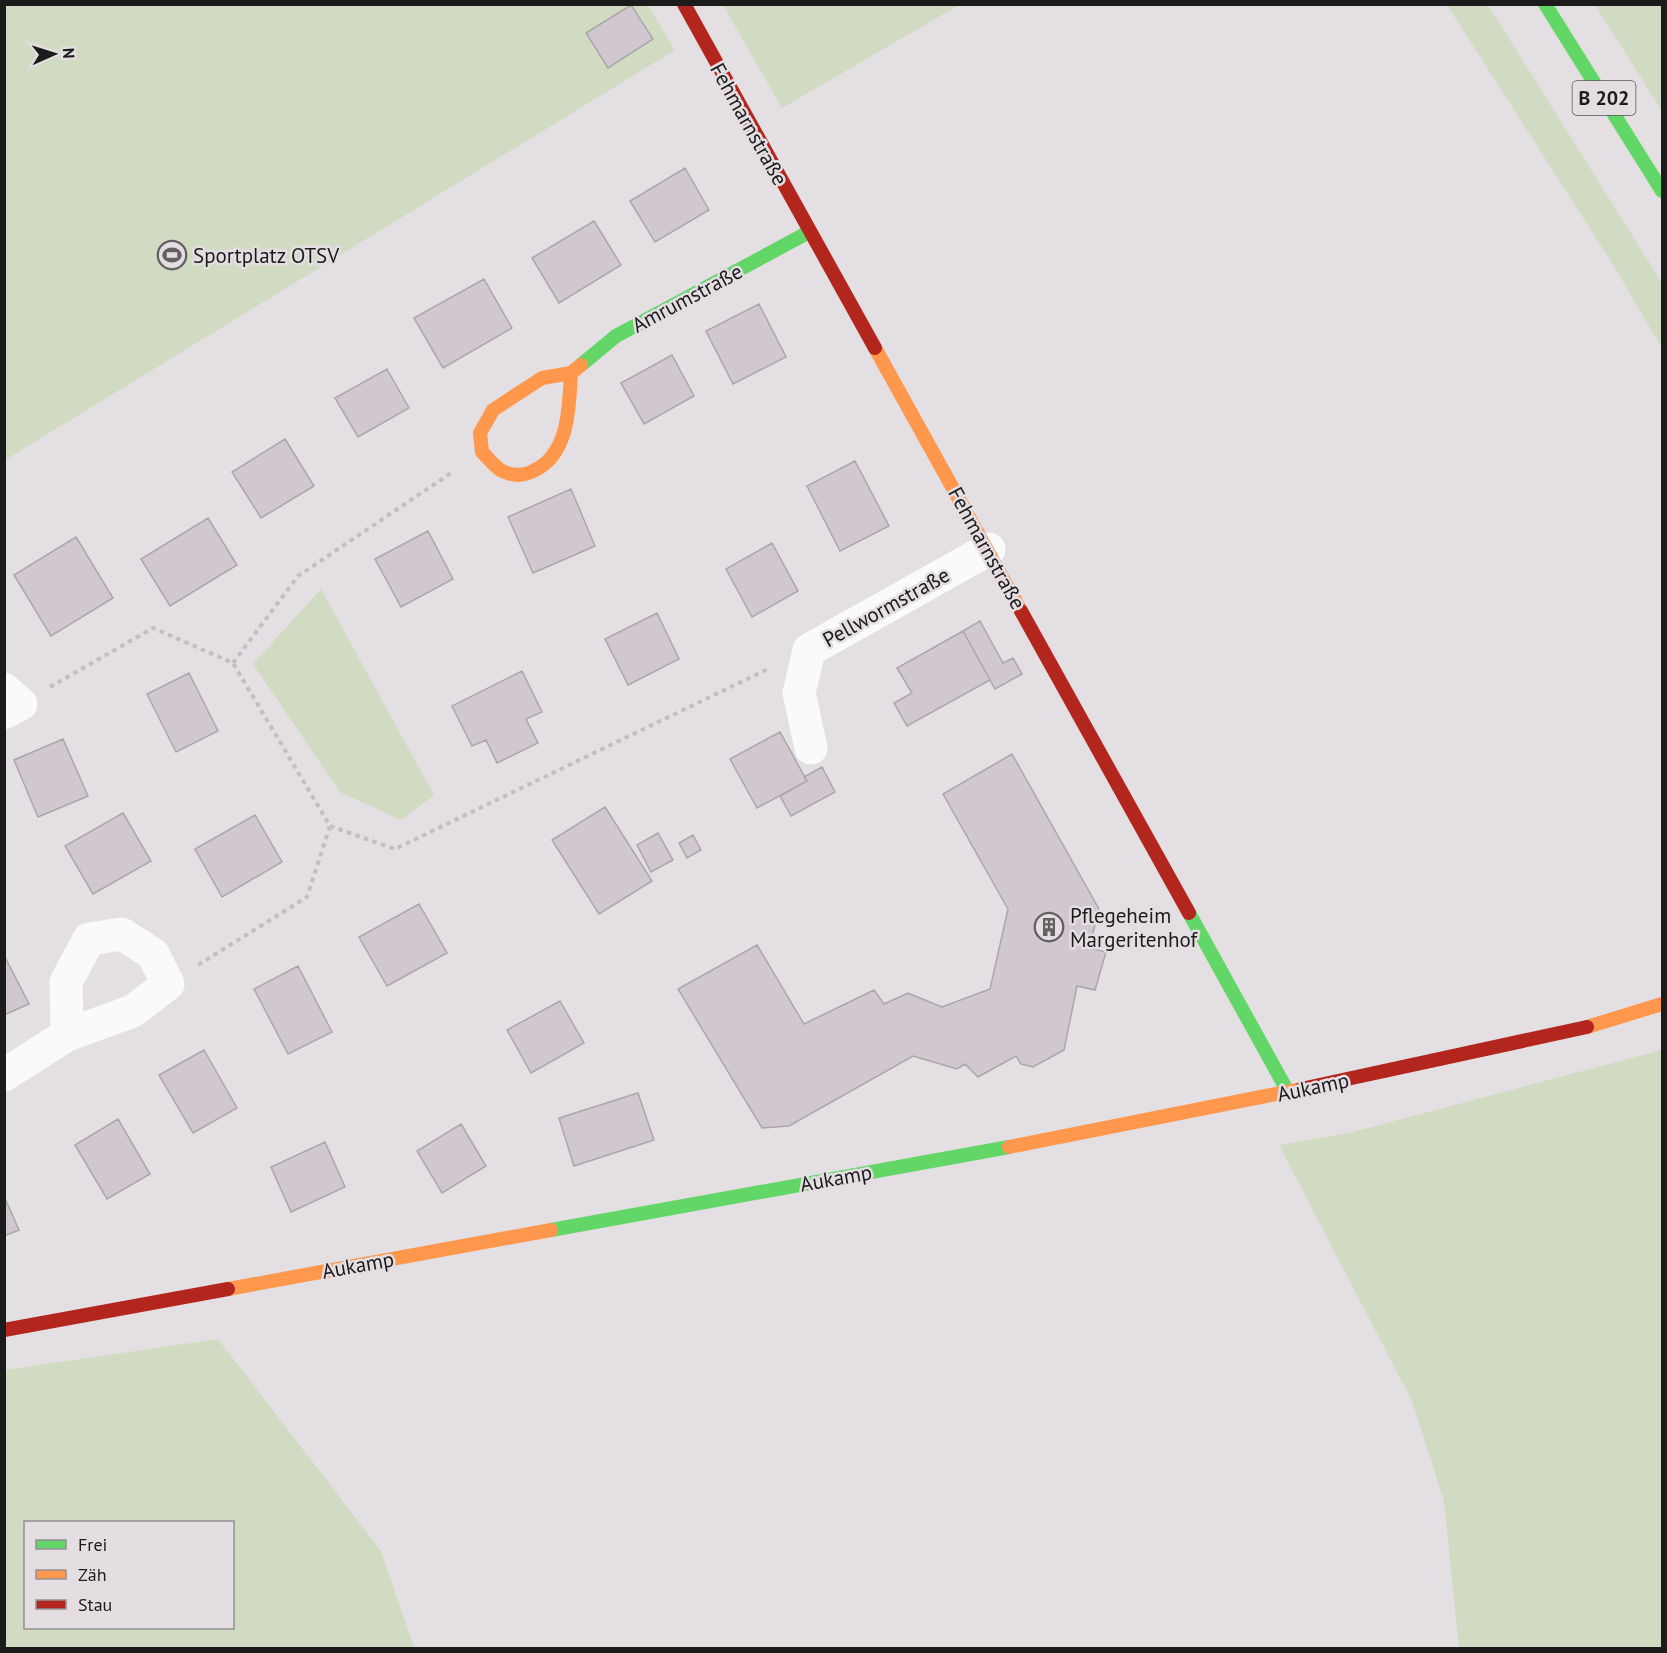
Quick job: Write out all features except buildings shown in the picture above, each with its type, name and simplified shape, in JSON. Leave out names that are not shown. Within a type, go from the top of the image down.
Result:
[{"type":"main road","name":"Fehmarnstraße","points":[[684,4],[809,232],[989,549],[1288,1092]]},
{"type":"main road","name":"B 202","points":[[1545,4],[1662,191]]},
{"type":"main road","name":"Amrumstraße","points":[[482,452],[480,433],[493,410],[542,378],[571,373],[616,336],[809,232]]},
{"type":"main road","points":[[482,452],[502,471],[524,476],[549,462],[564,431],[570,404],[571,373]]},
{"type":"main road","name":"Aukamp","points":[[4,1330],[1029,1143],[1288,1092],[1601,1024],[1662,1004]]},
{"type":"street","name":"Pellwormstraße","points":[[811,748],[799,693],[809,650],[989,549]]},
{"type":"street","points":[[4,1074],[68,1035],[133,1011],[168,984],[153,954],[122,934],[90,939],[66,982],[68,1035]]},
{"type":"path","points":[[233,663],[298,576],[482,452]]},
{"type":"path","points":[[10,702],[153,628],[233,663],[330,826],[395,849],[809,650]]},
{"type":"path","points":[[168,984],[307,897],[330,826]]},
{"type":"green space","name":"Sportplatz OTSV","points":[[5,5],[648,5],[675,50],[5,460]]},
{"type":"green space","points":[[723,5],[959,5],[782,108]]},
{"type":"green space","points":[[1447,5],[1488,5],[1662,283],[1662,348],[1612,263]]},
{"type":"green space","points":[[1595,5],[1662,5],[1662,111]]},
{"type":"green space","points":[[321,589],[434,795],[401,820],[340,792],[253,664]]},
{"type":"green space","points":[[1662,1050],[1662,1648],[1459,1648],[1444,1501],[1412,1401],[1279,1145],[1353,1132]]},
{"type":"green space","points":[[218,1339],[381,1551],[414,1648],[5,1648],[5,1370]]},
{"type":"traffic: fast","points":[[1545,4],[1662,191]]},
{"type":"traffic: fast","points":[[581,365],[616,336],[809,232]]},
{"type":"traffic: fast","points":[[1189,913],[1288,1092]]},
{"type":"traffic: fast","points":[[551,1230],[1009,1147]]},
{"type":"traffic: slow","points":[[875,348],[1021,611]]},
{"type":"traffic: slow","points":[[571,373],[568,415],[565,429],[554,454],[545,464],[526,474],[514,475],[499,469],[482,452],[480,433],[493,410],[542,378],[571,373],[581,365]]},
{"type":"traffic: slow","points":[[1587,1027],[1662,1004]]},
{"type":"traffic: slow","points":[[1009,1147],[1301,1089]]},
{"type":"traffic: slow","points":[[228,1289],[551,1230]]},
{"type":"traffic: jam","points":[[684,4],[875,348]]},
{"type":"traffic: jam","points":[[1021,611],[1189,913]]},
{"type":"traffic: jam","points":[[1301,1089],[1587,1027]]},
{"type":"traffic: jam","points":[[4,1330],[228,1289]]},
{"type":"place","name":"Sportplatz OTSV","points":[[172,255]]},
{"type":"place","name":"Pflegeheim Margeritenhof","points":[[1049,927]]}]
